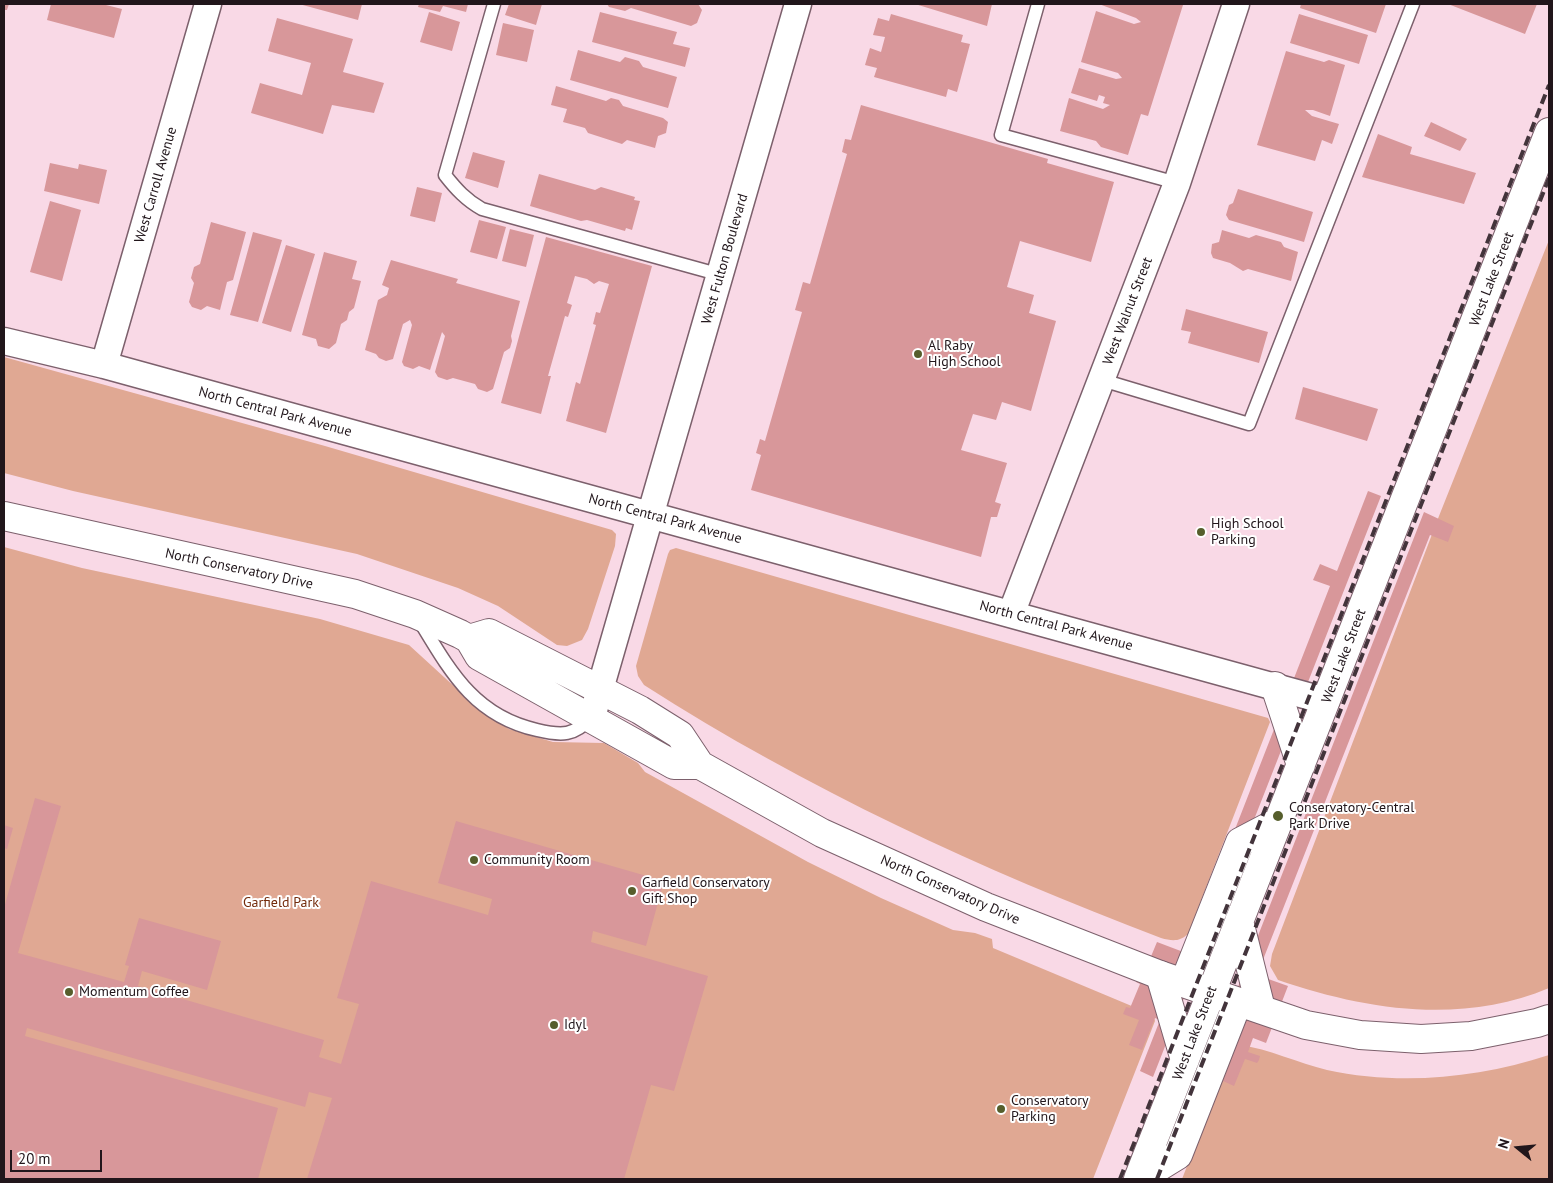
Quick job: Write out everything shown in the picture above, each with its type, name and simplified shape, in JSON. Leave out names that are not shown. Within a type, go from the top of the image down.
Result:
[{"type":"street","name":"West Carroll Avenue","points":[[104,365],[208,4]]},
{"type":"street","name":"West Fulton Boulevard","points":[[652,515],[798,4]]},
{"type":"street","name":"West Walnut Street","points":[[1011,614],[1177,183],[1236,4]]},
{"type":"street","name":"West Lake Street","points":[[1138,1179],[1549,132]]},
{"type":"street","name":"North Central Park Avenue","points":[[4,341],[104,365],[1326,700]]},
{"type":"street","points":[[592,717],[652,515]]},
{"type":"street","name":"North Conservatory Drive","points":[[4,516],[355,594],[415,614],[469,638],[479,656],[592,717],[674,765],[700,765]]},
{"type":"street","name":"North Conservatory Drive","points":[[469,638],[489,633],[600,688],[680,735],[700,765],[822,833],[995,911],[1211,993],[1315,1027],[1360,1035],[1420,1040],[1471,1036],[1549,1019]]},
{"type":"street","points":[[1275,686],[1301,765]]},
{"type":"street","points":[[1184,1060],[1172,979],[1240,842],[1278,822]]},
{"type":"street","points":[[1138,1179],[1178,1155],[1249,1006],[1239,921]]},
{"type":"lane","points":[[494,4],[445,175],[458,191],[468,202],[482,209],[721,274]]},
{"type":"lane","points":[[1038,4],[1001,134],[1177,183]]},
{"type":"lane","points":[[1102,380],[1249,424],[1412,4]]},
{"type":"lane","points":[[415,614],[454,678],[485,707],[515,726],[554,734],[580,730],[592,717]]},
{"type":"green space","points":[[1549,240],[1549,988],[1516,1000],[1482,1007],[1448,1010],[1414,1009],[1345,999],[1278,980],[1270,966],[1272,954],[1439,516]]},
{"type":"green space","points":[[4,357],[325,446],[612,530],[616,534],[615,546],[588,629],[582,640],[567,646],[557,645],[498,606],[458,588],[357,554],[73,491],[4,473]]},
{"type":"green space","name":"Garfield Park","points":[[4,547],[82,568],[320,619],[409,645],[468,699],[509,729],[553,742],[604,743],[638,763],[645,772],[808,862],[881,898],[953,930],[975,933],[992,939],[993,948],[1146,1012],[1154,1017],[1155,1021],[1093,1179],[4,1179]]},
{"type":"green space","points":[[676,548],[1268,718],[1270,722],[1188,934],[1175,940],[1161,938],[1094,912],[961,855],[896,825],[768,759],[644,685],[638,676],[636,666],[668,554],[670,550]]},
{"type":"green space","points":[[1240,1045],[1327,1070],[1383,1078],[1439,1077],[1467,1074],[1522,1063],[1549,1055],[1549,1179],[1182,1179],[1234,1046]]},
{"type":"building","points":[[4,4],[9,4],[7,10],[4,10]]},
{"type":"building","points":[[51,4],[102,4],[122,9],[114,38],[47,20]]},
{"type":"building","points":[[299,4],[362,4],[358,20]]},
{"type":"building","points":[[419,4],[468,4],[466,12],[443,6],[440,12],[418,7]]},
{"type":"building","points":[[509,4],[542,4],[536,25],[505,15]]},
{"type":"building","points":[[607,4],[698,4],[702,10],[697,23],[691,26],[631,8],[625,11],[609,7]]},
{"type":"building","points":[[915,4],[992,4],[987,26]]},
{"type":"building","points":[[1099,4],[1183,5],[1148,116],[1141,114],[1128,155],[1101,147],[1096,141],[1060,131],[1069,98],[1103,109],[1110,105],[1103,103],[1105,97],[1099,95],[1097,101],[1071,93],[1079,68],[1116,79],[1122,78],[1118,73],[1081,62],[1096,11],[1134,24],[1141,22],[1136,18]]},
{"type":"building","points":[[1301,4],[1386,4],[1376,33],[1300,8]]},
{"type":"building","points":[[1448,4],[1537,4],[1525,34]]},
{"type":"building","points":[[429,12],[460,22],[452,51],[420,42]]},
{"type":"building","points":[[600,12],[677,32],[673,44],[690,48],[685,67],[592,42]]},
{"type":"building","points":[[891,14],[963,35],[961,42],[970,44],[957,92],[948,89],[946,97],[874,77],[877,68],[865,65],[870,48],[881,52],[885,37],[873,35],[878,18],[889,21]]},
{"type":"building","points":[[1299,14],[1368,35],[1359,64],[1290,43]]},
{"type":"building","points":[[277,18],[353,39],[343,72],[384,83],[374,113],[332,105],[323,134],[251,113],[260,83],[302,95],[311,63],[268,51]]},
{"type":"building","points":[[503,23],[534,30],[527,62],[496,55]]},
{"type":"building","points":[[578,50],[620,62],[625,57],[639,61],[643,67],[677,77],[668,108],[570,80]]},
{"type":"building","points":[[1286,51],[1324,62],[1329,60],[1345,65],[1330,116],[1313,110],[1305,110],[1312,116],[1339,124],[1332,144],[1322,140],[1315,161],[1257,145]]},
{"type":"building","points":[[556,86],[606,101],[611,98],[619,100],[623,106],[663,118],[668,122],[666,133],[658,136],[655,148],[627,140],[622,144],[588,133],[585,128],[563,122],[567,109],[551,105]]},
{"type":"building","name":"Al Raby High School","points":[[861,105],[1048,159],[1047,163],[1114,182],[1091,262],[1020,241],[1007,287],[1034,295],[1029,313],[1056,321],[1031,411],[1002,402],[996,420],[973,414],[961,450],[1007,463],[995,502],[1001,504],[997,517],[991,517],[981,557],[751,490],[761,455],[756,453],[760,439],[765,441],[802,312],[795,310],[803,282],[810,284],[847,154],[842,152],[845,139],[851,140]]},
{"type":"building","points":[[1431,122],[1467,139],[1460,151],[1424,136]]},
{"type":"building","points":[[1378,134],[1412,147],[1410,154],[1476,173],[1464,204],[1362,177]]},
{"type":"building","points":[[473,152],[505,161],[498,188],[465,178]]},
{"type":"building","points":[[50,163],[78,169],[79,164],[107,170],[99,204],[44,191]]},
{"type":"building","points":[[539,174],[595,190],[601,187],[635,197],[634,200],[640,201],[632,230],[626,228],[625,231],[587,220],[581,221],[530,206]]},
{"type":"building","points":[[417,187],[442,193],[435,222],[410,216]]},
{"type":"building","points":[[1238,189],[1313,212],[1304,242],[1229,220],[1226,215]]},
{"type":"building","points":[[50,201],[81,210],[62,281],[30,272]]},
{"type":"building","points":[[479,220],[506,227],[497,259],[470,252]]},
{"type":"building","points":[[211,222],[246,232],[233,280],[227,282],[220,310],[207,306],[201,310],[192,307],[189,302],[194,283],[191,278],[194,267],[200,264]]},
{"type":"building","points":[[510,229],[534,235],[526,267],[502,261]]},
{"type":"building","points":[[1222,230],[1249,238],[1256,235],[1281,242],[1284,247],[1298,252],[1291,281],[1248,269],[1243,271],[1230,263],[1213,258],[1211,253],[1212,244],[1219,242]]},
{"type":"building","points":[[253,232],[282,240],[258,322],[230,315]]},
{"type":"building","points":[[546,237],[652,266],[606,433],[566,421],[576,382],[580,384],[596,325],[593,324],[596,312],[600,313],[609,284],[599,281],[594,284],[587,279],[575,276],[567,303],[572,305],[568,317],[565,316],[548,376],[551,376],[541,414],[501,403]]},
{"type":"building","points":[[286,245],[315,254],[291,332],[262,323]]},
{"type":"building","points":[[324,252],[357,261],[352,279],[361,281],[354,308],[349,312],[347,320],[341,324],[336,343],[329,349],[318,346],[316,339],[302,335]]},
{"type":"building","points":[[391,260],[458,279],[456,283],[520,301],[511,336],[510,348],[504,352],[493,389],[487,392],[478,389],[475,384],[453,378],[447,380],[438,377],[435,372],[445,336],[442,332],[430,370],[419,366],[413,369],[404,366],[402,362],[412,325],[410,320],[403,324],[393,359],[386,361],[379,358],[376,354],[365,350],[378,300],[387,295],[389,288],[382,285]]},
{"type":"building","points":[[1186,309],[1268,332],[1259,363],[1188,343],[1191,332],[1181,330]]},
{"type":"building","points":[[1303,387],[1378,409],[1367,441],[1295,419]]},
{"type":"building","points":[[1368,491],[1381,496],[1153,1077],[1140,1071],[1160,1020],[1155,1018],[1142,1050],[1129,1045],[1139,1020],[1123,1014],[1126,1007],[1130,1008],[1140,984],[1136,982],[1142,964],[1147,966],[1157,942],[1186,953],[1189,947],[1330,586],[1313,580],[1320,564],[1337,571]]},
{"type":"building","points":[[1424,512],[1454,526],[1448,542],[1430,535],[1257,975],[1288,986],[1266,1043],[1253,1038],[1248,1052],[1260,1056],[1259,1060],[1257,1063],[1245,1059],[1234,1086],[1223,1081],[1241,1033],[1235,1031],[1196,1094]]},
{"type":"building","points":[[35,798],[61,806],[18,953],[124,982],[129,966],[125,965],[139,918],[221,941],[207,990],[142,971],[138,986],[324,1040],[319,1057],[341,1064],[359,1004],[337,998],[371,881],[488,915],[492,899],[438,883],[456,821],[664,881],[646,946],[593,931],[591,942],[708,976],[674,1091],[651,1085],[624,1179],[307,1179],[332,1098],[309,1092],[305,1107],[27,1028],[25,1036],[278,1108],[258,1179],[4,1179],[4,908]]},
{"type":"building","points":[[4,825],[13,828],[7,849],[4,848]]},
{"type":"railway","points":[[1120,1179],[1549,85]]},
{"type":"railway","points":[[1157,1179],[1549,178]]},
{"type":"place","name":"Al Raby High School","points":[[918,354]]},
{"type":"place","name":"High School Parking","points":[[1201,532]]},
{"type":"place","name":"Conservatory-Central Park Drive","points":[[1278,816]]},
{"type":"place","name":"Community Room","points":[[474,860]]},
{"type":"place","name":"Garfield Conservatory Gift Shop","points":[[632,891]]},
{"type":"place","name":"Momentum Coffee","points":[[69,992]]},
{"type":"place","name":"Idyl","points":[[554,1025]]},
{"type":"place","name":"Conservatory Parking","points":[[1001,1109]]}]
